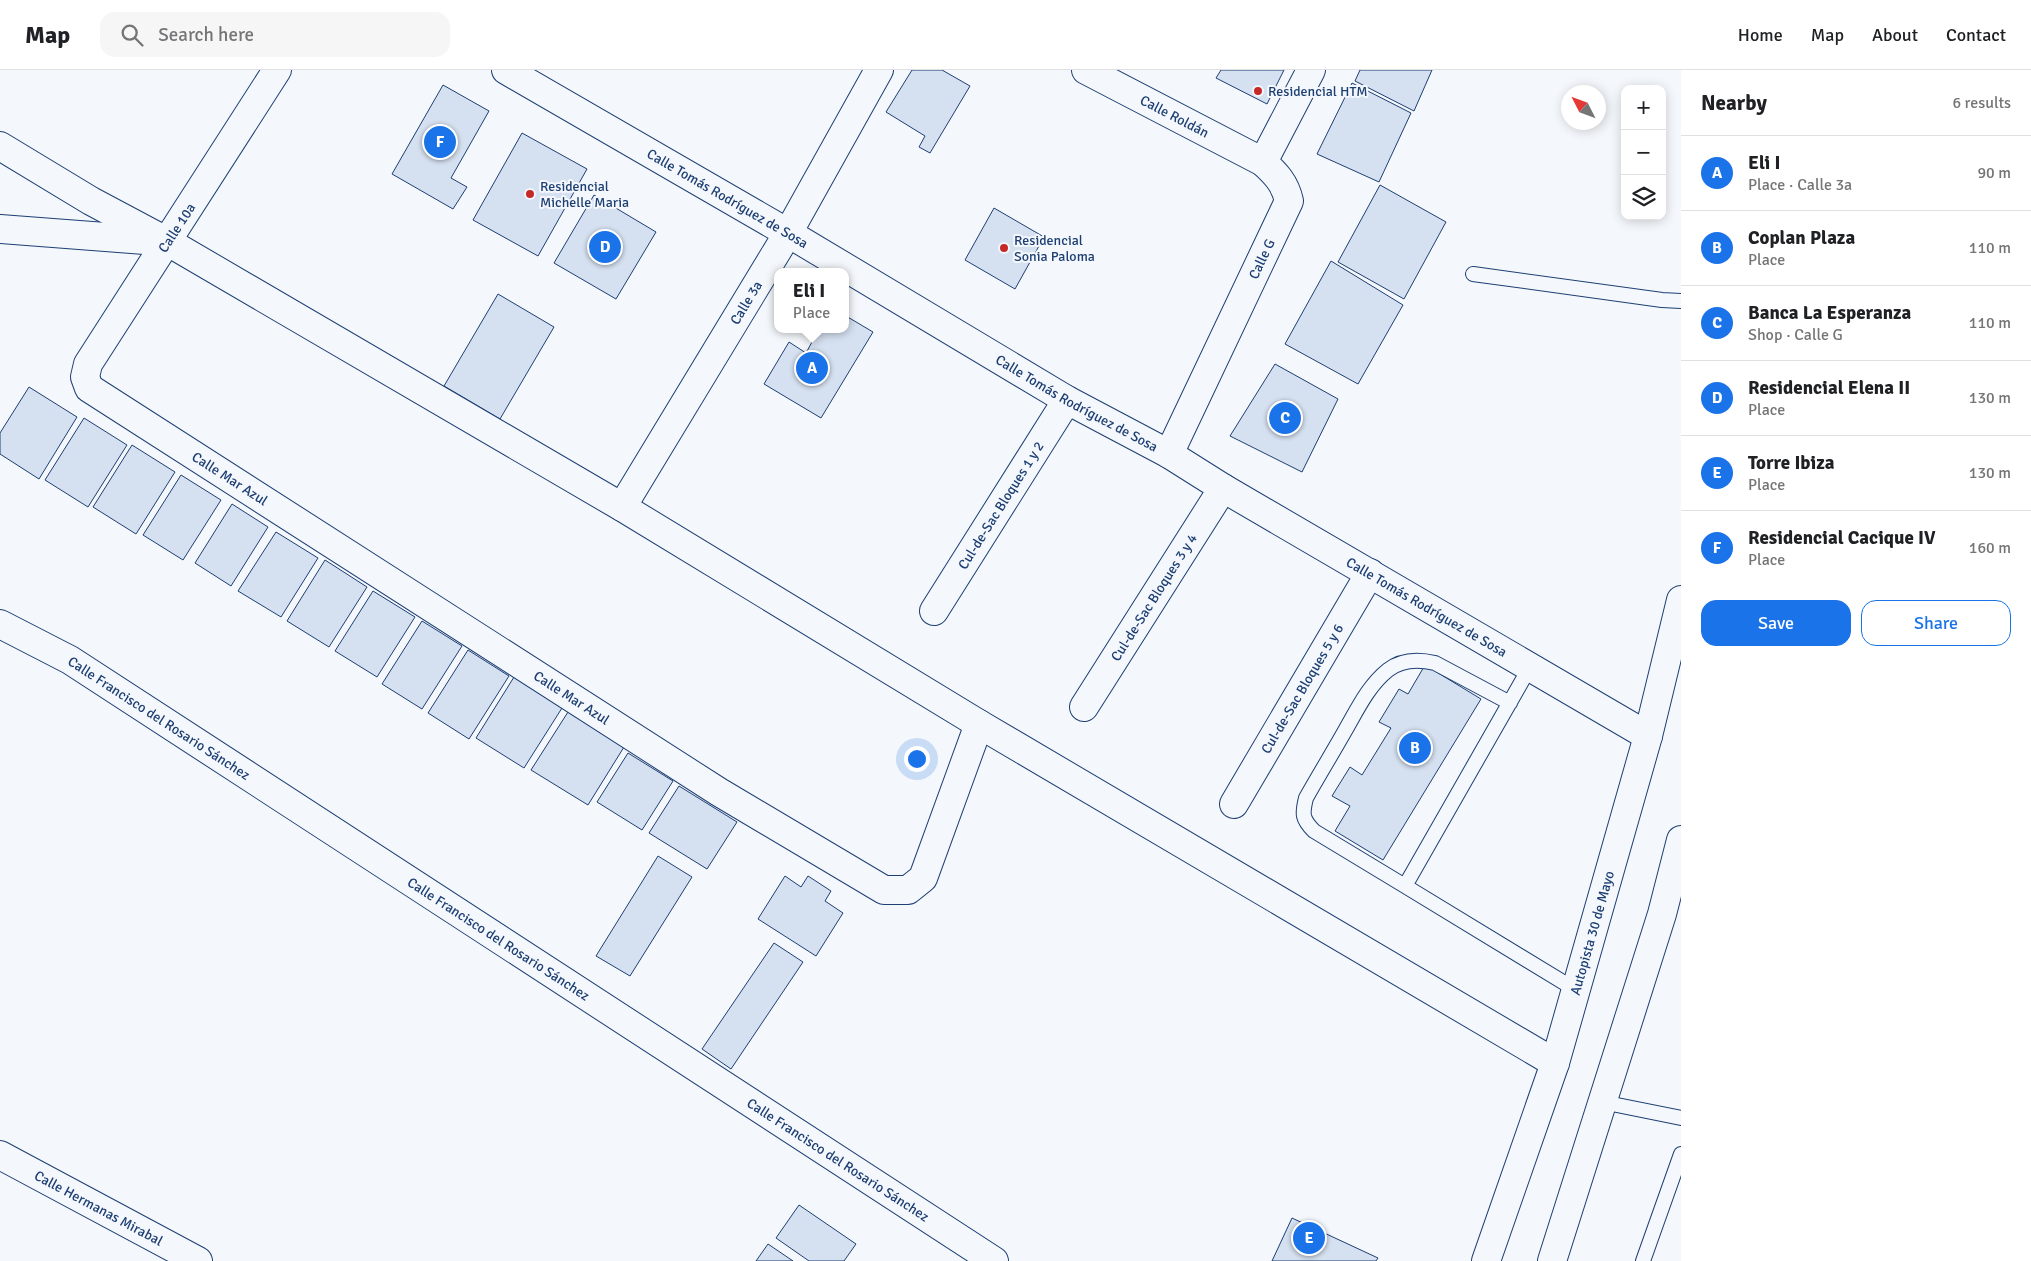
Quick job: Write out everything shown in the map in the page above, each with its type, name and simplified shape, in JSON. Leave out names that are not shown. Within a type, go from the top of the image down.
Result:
[{"type":"main road","name":"Calle 10a","points":[[88,388],[85,376],[88,364],[277,70]]},
{"type":"main road","name":"Calle Tomás Rodríguez de Sosa","points":[[506,70],[846,268]]},
{"type":"main road","name":"Calle 3a","points":[[622,507],[788,233],[879,70]]},
{"type":"main road","name":"Calle Roldán","points":[[1086,70],[1263,162]]},
{"type":"main road","points":[[1263,162],[1311,70]]},
{"type":"main road","points":[[0,146],[91,201],[168,242],[622,507],[979,724],[1556,1063]]},
{"type":"main road","name":"Calle G","points":[[1169,454],[1289,201],[1286,189],[1278,177],[1263,162]]},
{"type":"main road","points":[[0,229],[168,242]]},
{"type":"main road","name":"Calle Tomás Rodríguez de Sosa","points":[[849,270],[1067,400],[1169,454],[1648,736]]},
{"type":"main road","name":"Calle Mar Azul","points":[[88,388],[719,792],[884,890],[908,890],[923,878],[979,724]]},
{"type":"main road","name":"Cul-de-Sac Bloques 1 y 2","points":[[934,611],[1067,400]]},
{"type":"main road","name":"Cul-de-Sac Bloques 3 y 4","points":[[1084,708],[1224,488]]},
{"type":"main road","name":"Cul-de-Sac Bloques 5 y 6","points":[[1234,804],[1370,573]]},
{"type":"main road","name":"Autopista 30 de Mayo","points":[[1486,1261],[1556,1063],[1648,736],[1681,600]]},
{"type":"main road","name":"Calle Francisco del Rosario Sánchez","points":[[0,624],[70,660],[994,1261]]},
{"type":"main road","points":[[1552,1261],[1662,914],[1681,840]]},
{"type":"main road","name":"Calle Hermanas Mirabal","points":[[0,1155],[198,1261]]},
{"type":"lane","points":[[1473,274],[1662,300],[1681,300]]},
{"type":"lane","points":[[1510,703],[1435,662],[1422,660],[1406,661],[1389,669],[1376,680],[1364,698],[1306,798],[1302,811],[1306,822],[1314,831],[1576,990]]},
{"type":"lane","points":[[1406,886],[1530,667]]},
{"type":"lane","points":[[1602,1102],[1681,1118]]},
{"type":"lane","points":[[1643,1261],[1681,1154]]},
{"type":"building","points":[[912,70],[942,70],[970,86],[930,153],[919,147],[925,136],[886,112]]},
{"type":"building","name":"Residencial HTM","points":[[1221,70],[1284,70],[1267,104],[1216,78]]},
{"type":"building","points":[[1360,70],[1432,70],[1414,111],[1355,81]]},
{"type":"building","points":[[1352,83],[1411,113],[1379,182],[1317,154]]},
{"type":"building","points":[[443,85],[489,111],[451,178],[467,187],[453,209],[392,174]]},
{"type":"building","name":"Residencial Michelle Maria","points":[[522,133],[587,169],[538,256],[473,220]]},
{"type":"building","points":[[1380,185],[1446,222],[1404,299],[1338,262]]},
{"type":"building","points":[[594,195],[656,232],[616,299],[554,263]]},
{"type":"building","name":"Residencial Sonia Paloma","points":[[994,208],[1044,237],[1015,289],[965,260]]},
{"type":"building","points":[[1331,261],[1403,305],[1358,384],[1285,344]]},
{"type":"building","points":[[498,294],[554,327],[500,419],[444,386]]},
{"type":"building","points":[[849,318],[873,332],[821,418],[764,384],[789,342],[806,353],[817,333],[849,333]]},
{"type":"building","points":[[1275,364],[1338,399],[1302,472],[1230,436]]},
{"type":"building","points":[[29,387],[77,417],[39,479],[0,454],[0,433]]},
{"type":"building","points":[[84,418],[127,445],[88,507],[45,480]]},
{"type":"building","points":[[132,445],[175,472],[136,534],[93,507]]},
{"type":"building","points":[[181,475],[221,500],[183,560],[143,535]]},
{"type":"building","points":[[232,504],[268,527],[231,586],[195,563]]},
{"type":"building","points":[[276,532],[318,558],[281,617],[238,591]]},
{"type":"building","points":[[325,560],[367,587],[329,647],[287,621]]},
{"type":"building","points":[[373,591],[415,617],[377,677],[335,651]]},
{"type":"building","points":[[422,621],[462,646],[422,709],[382,684]]},
{"type":"building","points":[[468,650],[509,676],[469,739],[428,713]]},
{"type":"building","points":[[1425,665],[1481,699],[1383,860],[1335,831],[1350,806],[1332,796],[1350,767],[1362,775],[1391,728],[1379,722],[1399,689],[1408,694]]},
{"type":"building","points":[[514,677],[562,708],[524,768],[476,738]]},
{"type":"building","points":[[568,712],[624,747],[588,805],[531,770]]},
{"type":"building","points":[[628,753],[673,781],[642,830],[597,802]]},
{"type":"building","points":[[679,786],[737,822],[707,869],[649,833]]},
{"type":"building","points":[[658,856],[692,877],[630,976],[596,956]]},
{"type":"building","points":[[785,876],[801,887],[808,876],[831,891],[825,901],[843,913],[816,956],[758,919]]},
{"type":"building","points":[[774,943],[803,962],[731,1069],[702,1049]]},
{"type":"building","points":[[799,1205],[856,1244],[844,1261],[809,1261],[776,1238]]},
{"type":"building","points":[[1292,1218],[1378,1258],[1376,1261],[1272,1261]]},
{"type":"building","points":[[768,1244],[793,1261],[756,1261]]},
{"type":"place","name":"Residencial HTM","points":[[1258,91]]},
{"type":"place","name":"Residencial Cacique IV","points":[[440,142]]},
{"type":"place","name":"Residencial Michelle Maria","points":[[530,194]]},
{"type":"place","name":"Residencial Elena II","points":[[605,247]]},
{"type":"place","name":"Residencial Sonia Paloma","points":[[1004,248]]},
{"type":"place","name":"Eli I","points":[[812,368]]},
{"type":"place","name":"Banca La Esperanza","points":[[1285,418]]},
{"type":"place","name":"Coplan Plaza","points":[[1415,748]]},
{"type":"place","name":"Torre Ibiza","points":[[1309,1238]]}]
